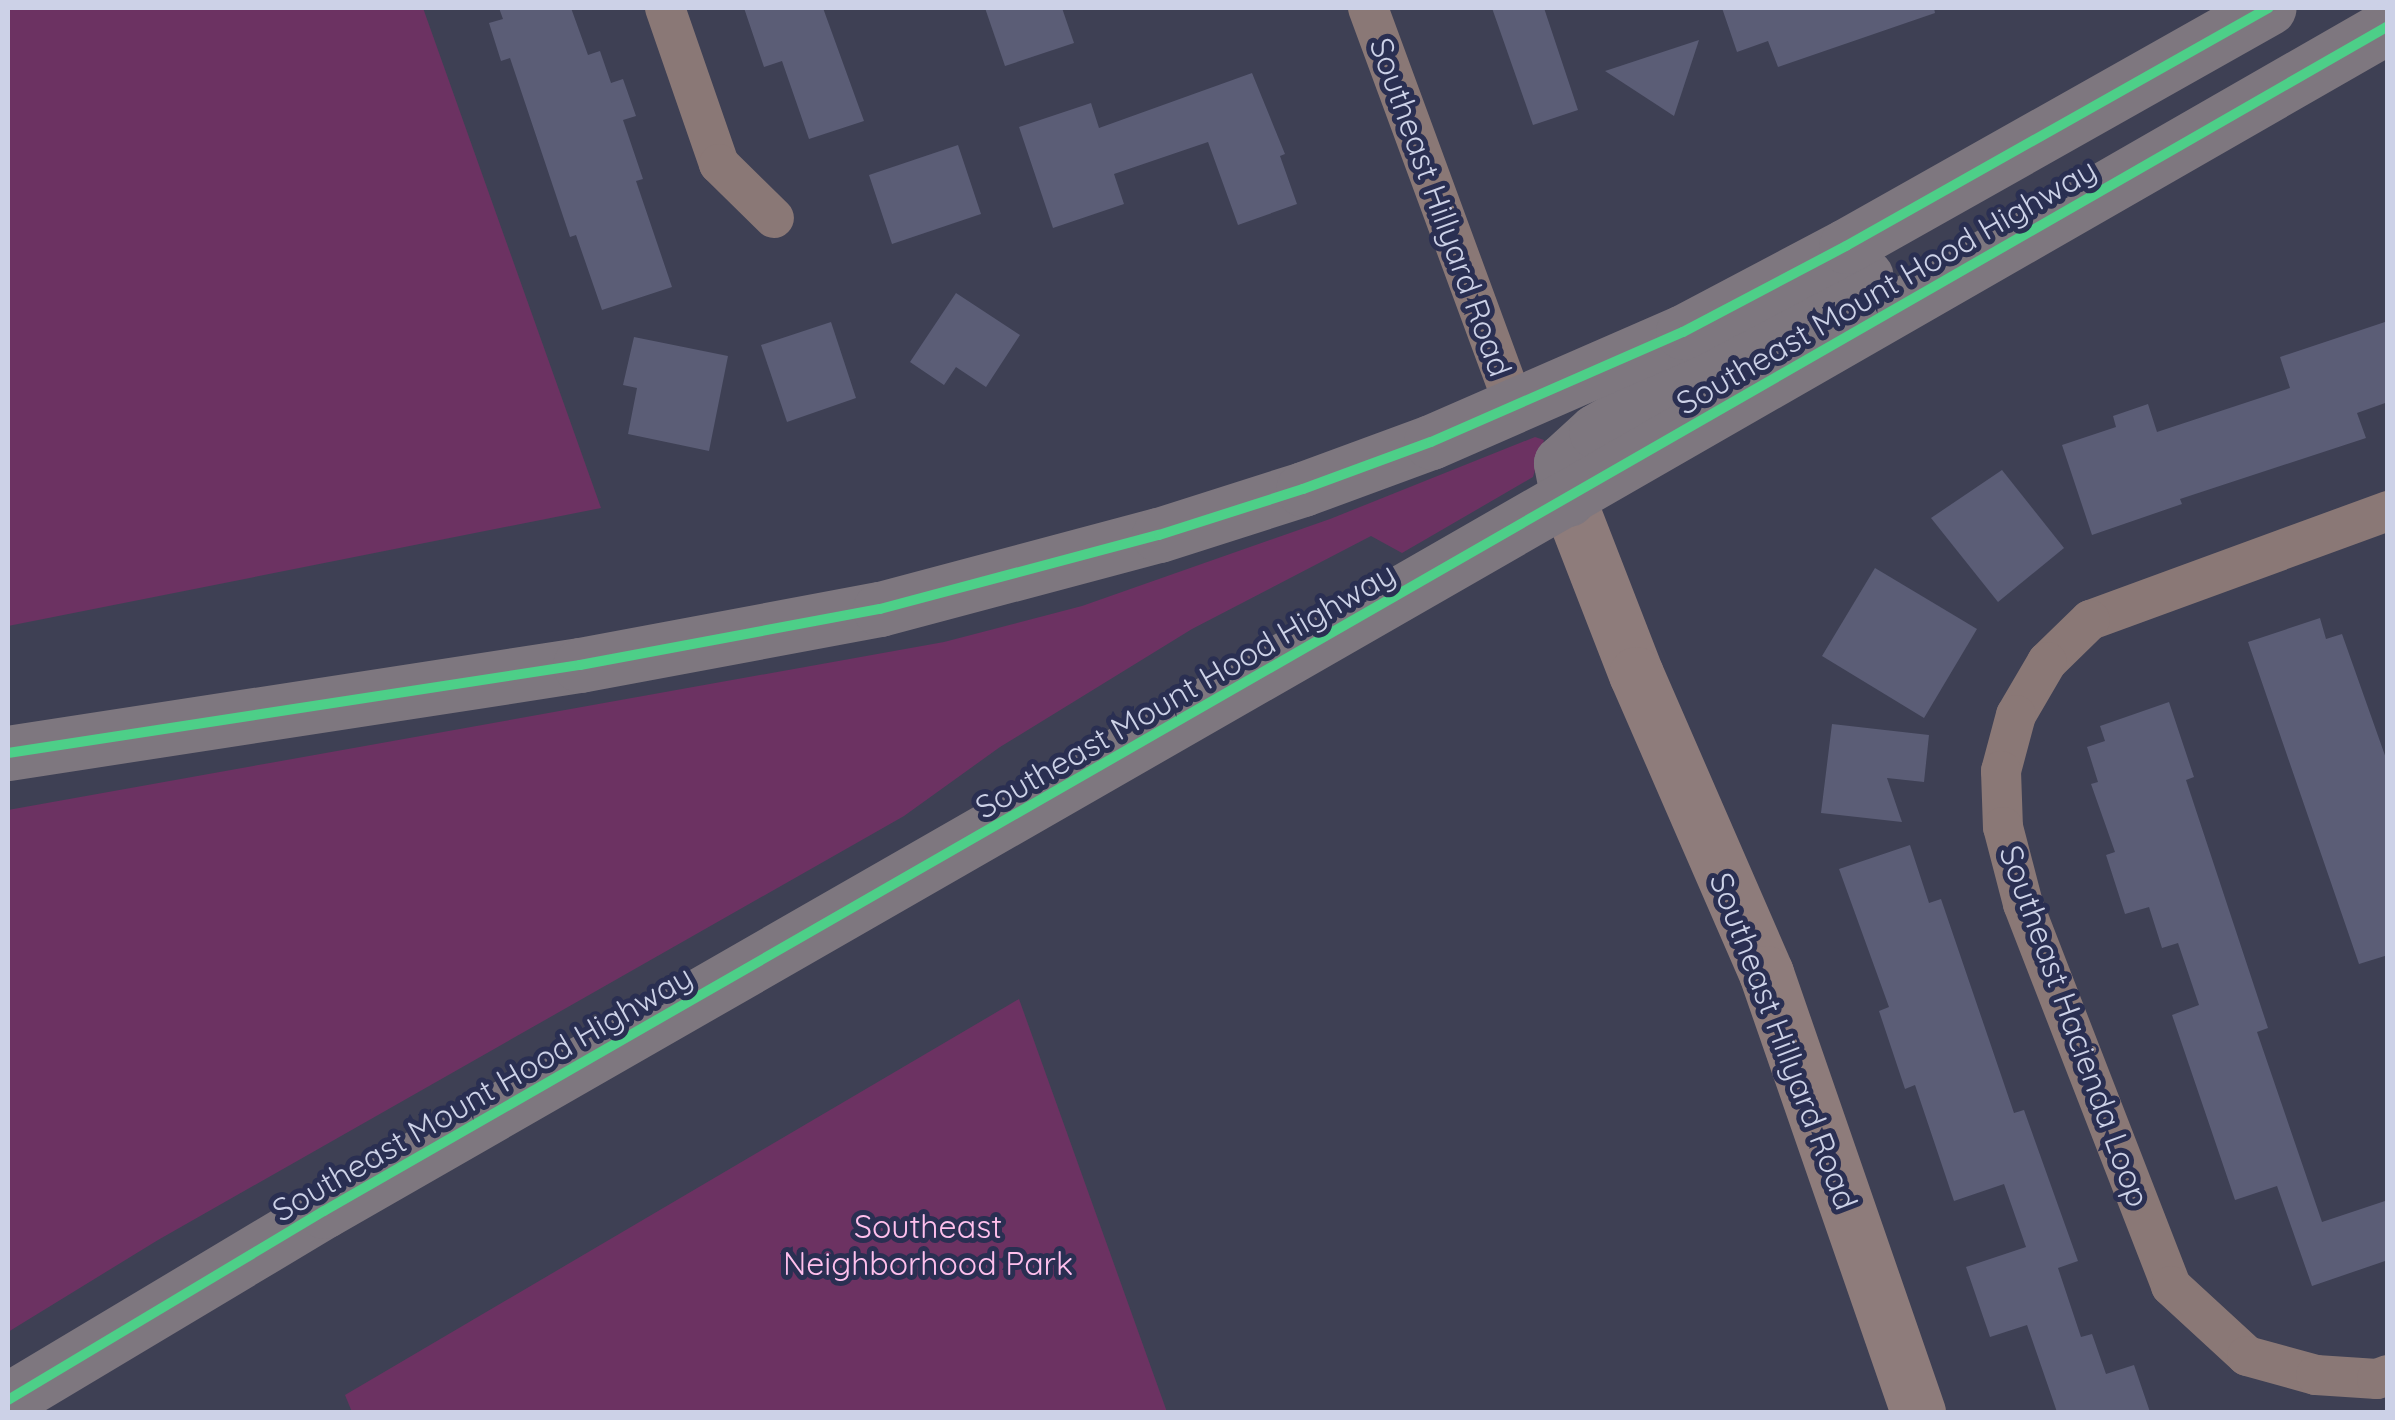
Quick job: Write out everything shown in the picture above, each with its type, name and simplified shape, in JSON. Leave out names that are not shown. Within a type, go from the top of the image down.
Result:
[{"type":"highway","name":"Southeast Mount Hood Highway","points":[[8,754],[580,665],[880,609],[1231,512],[1431,442],[1683,332],[1986,168],[2269,8]]},
{"type":"highway","name":"Southeast Mount Hood Highway","points":[[8,1400],[342,1202],[2388,26]]},
{"type":"highway","points":[[1568,499],[1562,463],[1572,450],[1596,431],[1917,246],[1986,168]]},
{"type":"street","points":[[665,8],[719,164],[774,218]]},
{"type":"street","name":"Southeast Hillyard Road","points":[[1368,8],[1515,407]]},
{"type":"street","name":"Southeast Hillyard Road","points":[[1568,499],[1636,674],[1766,973],[1918,1412]]},
{"type":"street","name":"Southeast Hacienda Loop","points":[[2388,511],[2090,620],[2046,662],[2016,716],[2001,771],[2003,827],[2024,904],[2171,1286],[2247,1356],[2316,1375],[2377,1379],[2388,1375]]},
{"type":"green space","points":[[8,8],[423,8],[601,508],[8,626]]},
{"type":"green space","points":[[1535,437],[1544,440],[1533,477],[1402,553],[1371,536],[1192,629],[1000,747],[904,816],[158,1240],[8,1332],[8,810],[944,642],[1082,606],[1330,519]]},
{"type":"green space","name":"Southeast Neighborhood Park","points":[[1019,999],[1167,1412],[352,1412],[345,1395]]},
{"type":"building","points":[[499,8],[571,8],[588,55],[600,51],[611,83],[623,79],[636,116],[623,120],[643,179],[636,181],[672,287],[602,310],[576,235],[570,237],[510,58],[501,61],[489,23],[503,19]]},
{"type":"building","points":[[744,8],[823,8],[864,121],[809,139],[782,61],[764,67]]},
{"type":"building","points":[[985,8],[1062,8],[1074,43],[1005,66]]},
{"type":"building","points":[[1492,8],[1544,8],[1578,110],[1533,125]]},
{"type":"building","points":[[1722,8],[1934,8],[1935,13],[1778,67],[1768,41],[1737,52]]},
{"type":"building","points":[[1699,40],[1674,116],[1605,71]]},
{"type":"building","points":[[1252,73],[1285,154],[1280,156],[1297,204],[1238,225],[1208,142],[1114,174],[1124,204],[1053,228],[1019,127],[1091,103],[1099,128]]},
{"type":"building","points":[[958,145],[981,214],[892,244],[869,175]]},
{"type":"building","points":[[956,293],[1020,335],[986,387],[956,367],[944,385],[910,362]]},
{"type":"building","points":[[2388,321],[2388,402],[2357,413],[2366,438],[2180,499],[2182,504],[2092,535],[2062,445],[2116,427],[2113,416],[2148,404],[2157,432],[2290,388],[2280,357]]},
{"type":"building","points":[[831,322],[856,398],[787,422],[761,345]]},
{"type":"building","points":[[634,337],[728,356],[709,451],[628,434],[637,388],[623,385]]},
{"type":"building","points":[[2002,470],[2064,548],[1998,602],[1931,518]]},
{"type":"building","points":[[1875,568],[1977,629],[1924,718],[1822,656]]},
{"type":"building","points":[[2320,618],[2326,639],[2342,634],[2388,764],[2388,955],[2359,964],[2248,642]]},
{"type":"building","points":[[2169,702],[2194,777],[2186,780],[2268,1028],[2257,1032],[2322,1222],[2388,1200],[2388,1260],[2312,1286],[2277,1186],[2235,1200],[2172,1015],[2199,1005],[2178,943],[2162,948],[2149,907],[2125,914],[2106,855],[2115,852],[2091,784],[2098,782],[2087,747],[2105,741],[2100,726]]},
{"type":"building","points":[[1832,724],[1929,735],[1924,782],[1887,778],[1902,822],[1821,813]]},
{"type":"building","points":[[1910,845],[1929,903],[1941,899],[2014,1113],[2024,1110],[2078,1261],[2058,1268],[2081,1337],[2092,1334],[2106,1374],[2134,1365],[2150,1412],[2057,1412],[2027,1325],[1990,1337],[1966,1267],[2026,1247],[2004,1184],[1954,1201],[1915,1085],[1905,1089],[1879,1011],[1889,1007],[1839,869]]},
{"type":"cycle path","points":[[8,753],[580,665],[880,609],[1159,535],[1303,489],[1431,442],[1683,332],[1846,246],[2269,8]]},
{"type":"cycle path","points":[[8,1400],[324,1211],[2388,26]]}]
